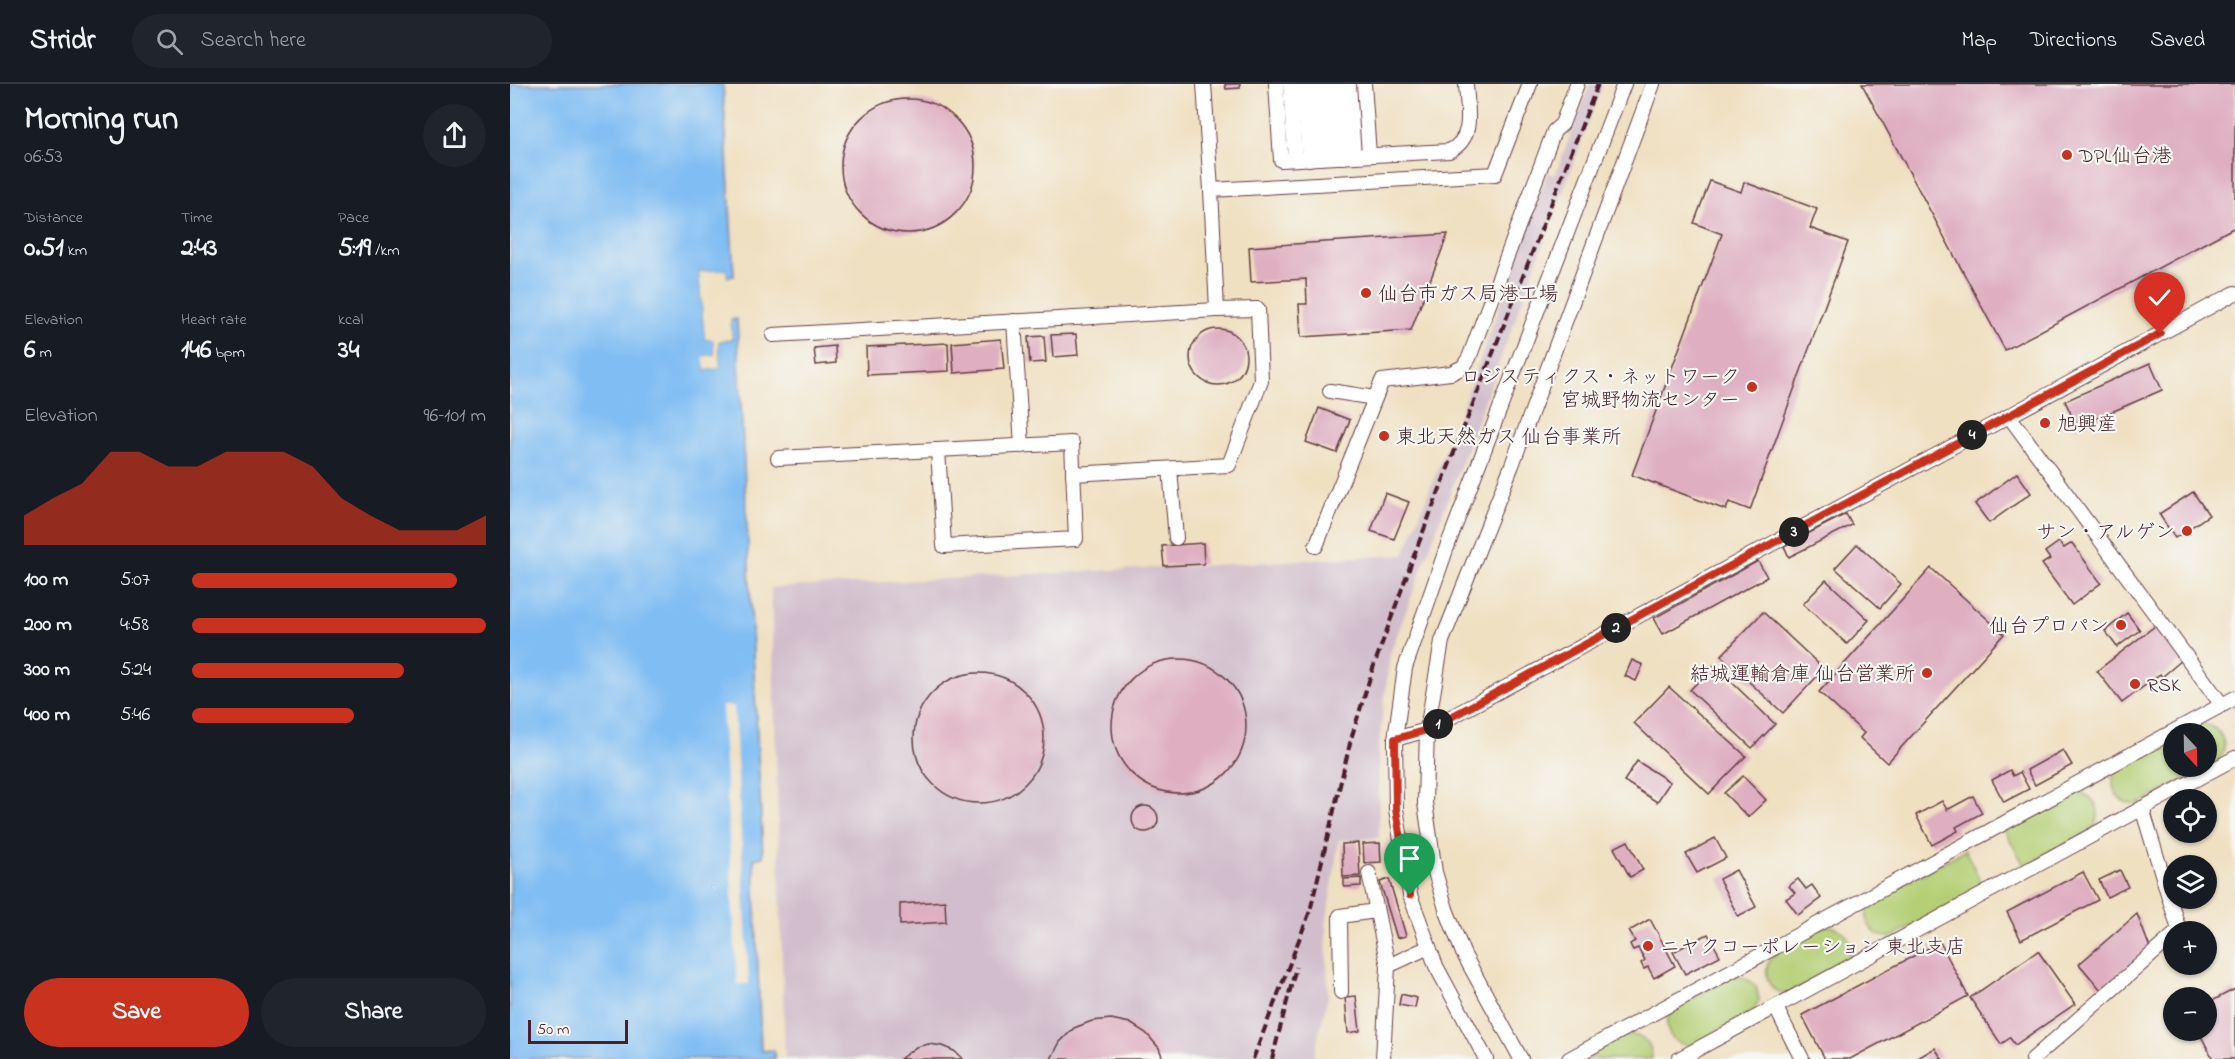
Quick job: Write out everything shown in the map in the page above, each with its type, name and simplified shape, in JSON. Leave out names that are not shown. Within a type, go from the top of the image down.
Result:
[{"type":"street","points":[[1204,84],[1217,309]]},
{"type":"street","points":[[1276,84],[1281,160],[1449,151],[1458,146],[1468,132],[1466,84]]},
{"type":"street","points":[[1290,84],[1325,158]]},
{"type":"street","points":[[1303,84],[1325,158]]},
{"type":"street","points":[[1315,84],[1325,158]]},
{"type":"street","points":[[1325,158],[1327,84]]},
{"type":"street","points":[[1325,158],[1338,84]]},
{"type":"street","points":[[1325,158],[1349,84]]},
{"type":"street","points":[[1364,84],[1369,155]]},
{"type":"street","points":[[1211,190],[1495,174],[1530,84]]},
{"type":"street","points":[[1316,546],[1382,381],[1452,373],[1463,367],[1469,358],[1554,131],[1562,124],[1577,84]]},
{"type":"street","points":[[1486,1059],[1436,966],[1410,895],[1403,864],[1396,809],[1395,739],[1405,668],[1439,569],[1624,84]]},
{"type":"street","points":[[1521,1059],[1463,953],[1446,909],[1436,872],[1425,803],[1427,730],[1442,641],[1512,465],[1653,84]]},
{"type":"street","points":[[1395,739],[1427,730],[2235,293]]},
{"type":"street","points":[[773,335],[1217,309],[1258,309],[1261,381],[1229,465],[1073,474]]},
{"type":"street","points":[[1014,321],[1022,446]]},
{"type":"street","points":[[1329,391],[1376,398]]},
{"type":"street","points":[[2009,416],[2222,705]]},
{"type":"street","points":[[778,458],[1072,443],[1076,539],[944,546],[938,450]]},
{"type":"street","points":[[1170,469],[1176,538]]},
{"type":"street","points":[[1569,1059],[2235,698]]},
{"type":"street","points":[[1679,1059],[2235,758]]},
{"type":"street","points":[[2142,808],[2176,921]]},
{"type":"street","points":[[1369,873],[1388,966],[1383,1059]]},
{"type":"street","points":[[1341,992],[1340,916],[1376,911]]},
{"type":"street","points":[[2033,1059],[2163,945]]},
{"type":"street","points":[[1388,966],[1429,947]]},
{"type":"street","points":[[1776,1008],[1802,1059]]},
{"type":"shaded area","points":[[1590,84],[1603,84],[1390,654],[1378,752],[1379,838],[1339,840],[1326,926],[1328,997],[1313,1059],[785,1059],[771,588],[1404,555],[1480,361],[1547,173],[1555,175]]},
{"type":"green space","points":[[2217,731],[2224,745],[2217,763]]},
{"type":"green space","points":[[2163,742],[2163,777],[2190,777],[2138,804],[2128,803],[2119,798],[2115,792],[2114,775],[2121,766]]},
{"type":"green space","points":[[2071,793],[2085,794],[2097,807],[2097,819],[2091,831],[2025,867],[2004,829]]},
{"type":"green space","points":[[1965,850],[1984,888],[1892,937],[1873,931],[1867,914],[1872,901]]},
{"type":"green space","points":[[1830,926],[1842,931],[1849,940],[1850,950],[1845,962],[1797,990],[1784,993],[1772,987],[1767,968],[1774,955],[1797,940],[1823,927]]},
{"type":"green space","points":[[1738,976],[1756,986],[1759,1000],[1753,1012],[1692,1045],[1673,1039],[1667,1023],[1672,1010],[1731,977]]},
{"type":"green space","points":[[1632,1035],[1647,1042],[1652,1059],[1586,1059],[1607,1044]]},
{"type":"water","points":[[510,84],[723,84],[734,276],[726,277],[726,270],[699,272],[705,339],[713,339],[715,355],[704,356],[705,370],[720,368],[718,341],[732,339],[730,320],[737,319],[763,857],[754,859],[761,1051],[774,1050],[775,1059],[510,1059]]},
{"type":"pier","points":[[726,270],[727,280],[723,273],[702,275],[708,336],[729,337],[727,319],[730,317],[732,339],[718,341],[720,368],[705,370],[703,356],[715,355],[713,339],[705,339],[699,272]]},
{"type":"pier","points":[[722,706],[734,706],[749,984],[737,984]]},
{"type":"building","points":[[1225,84],[1240,84],[1240,88],[1226,89]]},
{"type":"building","name":"DPL仙台港","points":[[1862,84],[2235,84],[2235,227],[2005,350]]},
{"type":"building","points":[[908,99],[934,104],[955,119],[970,140],[975,166],[970,192],[955,213],[934,228],[908,233],[882,228],[861,213],[846,192],[841,166],[846,140],[861,119],[882,104]]},
{"type":"building","points":[[1710,181],[1741,192],[1744,182],[1817,209],[1810,228],[1848,242],[1750,510],[1729,502],[1726,510],[1632,475],[1722,234],[1694,223]]},
{"type":"building","name":"仙台市ガス局港工場","points":[[1448,234],[1411,330],[1301,337],[1299,304],[1307,304],[1306,279],[1251,282],[1249,247]]},
{"type":"building","points":[[1218,329],[1229,331],[1238,337],[1244,346],[1246,357],[1244,368],[1238,377],[1229,383],[1218,385],[1207,383],[1198,377],[1192,368],[1190,357],[1192,346],[1198,337],[1207,331]]},
{"type":"building","points":[[1076,334],[1078,355],[1053,357],[1051,335]]},
{"type":"building","points":[[1044,336],[1046,362],[1030,363],[1028,337]]},
{"type":"building","points":[[1001,339],[1004,369],[954,373],[952,343]]},
{"type":"building","points":[[948,343],[949,371],[867,375],[866,347]]},
{"type":"building","points":[[835,346],[836,363],[816,365],[814,348]]},
{"type":"building","points":[[2150,363],[2162,390],[2077,427],[2065,401]]},
{"type":"building","points":[[1319,408],[1350,420],[1337,453],[1306,442]]},
{"type":"building","points":[[2017,473],[2031,493],[1989,523],[1975,504]]},
{"type":"building","points":[[2193,492],[2209,515],[2175,538],[2159,514]]},
{"type":"building","points":[[1385,493],[1409,502],[1394,539],[1371,531]]},
{"type":"building","points":[[1846,514],[1852,525],[1789,557],[1784,546]]},
{"type":"building","points":[[2059,542],[2064,548],[2072,543],[2101,583],[2072,605],[2042,564],[2050,559],[2045,552]]},
{"type":"building","points":[[1203,543],[1204,564],[1164,566],[1162,546]]},
{"type":"building","points":[[1857,544],[1901,584],[1880,608],[1835,568]]},
{"type":"building","points":[[1758,561],[1767,577],[1663,634],[1654,618]]},
{"type":"building","points":[[1931,568],[2004,634],[1887,763],[1860,738],[1864,733],[1819,692]]},
{"type":"building","points":[[1826,580],[1869,620],[1847,644],[1803,604]]},
{"type":"building","points":[[1763,612],[1824,669],[1783,713],[1721,656]]},
{"type":"building","points":[[2127,613],[2140,630],[2117,647],[2105,631]]},
{"type":"building","points":[[2155,626],[2182,660],[2162,677],[2160,674],[2122,703],[2097,671]]},
{"type":"building","points":[[1179,659],[1205,664],[1227,678],[1241,700],[1246,726],[1241,752],[1227,774],[1205,788],[1179,793],[1153,788],[1131,774],[1117,752],[1112,726],[1117,700],[1131,678],[1153,664]]},
{"type":"building","points":[[1632,660],[1643,665],[1636,681],[1625,676]]},
{"type":"building","points":[[1714,665],[1775,724],[1752,748],[1690,690]]},
{"type":"building","points":[[979,673],[1004,678],[1025,692],[1039,713],[1044,738],[1039,763],[1025,784],[1004,798],[979,803],[954,798],[933,784],[919,763],[914,738],[919,713],[933,692],[954,678]]},
{"type":"building","points":[[1669,687],[1746,756],[1709,794],[1634,723]]},
{"type":"building","points":[[2063,750],[2072,765],[2035,785],[2027,770]]},
{"type":"building","points":[[1637,761],[1670,782],[1657,802],[1624,781]]},
{"type":"building","points":[[2010,770],[2013,776],[2020,772],[2029,789],[2004,802],[1992,780]]},
{"type":"building","points":[[1743,776],[1766,800],[1748,817],[1724,793]]},
{"type":"building","points":[[1973,796],[1982,813],[1956,827],[1958,831],[1932,845],[1916,815],[1942,801],[1947,810]]},
{"type":"building","points":[[1145,806],[1154,810],[1158,819],[1154,828],[1145,832],[1136,828],[1132,819],[1136,810]]},
{"type":"building","points":[[1715,838],[1726,858],[1697,873],[1686,854]]},
{"type":"building","points":[[1628,841],[1643,870],[1630,877],[1614,848]]},
{"type":"building","points":[[1358,843],[1360,876],[1343,877],[1342,844]]},
{"type":"building","points":[[1380,843],[1381,862],[1364,863],[1363,844]]},
{"type":"building","points":[[1736,870],[1756,907],[1738,916],[1719,879]]},
{"type":"building","points":[[2120,870],[2128,887],[2107,897],[2099,880]]},
{"type":"building","points":[[2083,872],[2098,900],[2021,940],[2007,912]]},
{"type":"building","points":[[1361,878],[1361,886],[1344,887],[1344,879]]},
{"type":"building","points":[[1389,879],[1406,936],[1397,938],[1380,882]]},
{"type":"building","points":[[1798,879],[1806,889],[1812,885],[1821,898],[1798,915],[1786,899],[1795,893],[1789,886]]},
{"type":"building","points":[[945,901],[946,922],[900,925],[900,904]]},
{"type":"building","points":[[2137,914],[2150,948],[2101,990],[2079,964]]},
{"type":"building","points":[[1650,919],[1675,966],[1654,978],[1648,967],[1644,969],[1641,963],[1645,960],[1638,948],[1633,950],[1630,944],[1635,941],[1629,931]]},
{"type":"building","points":[[1708,934],[1720,956],[1685,974],[1673,952]]},
{"type":"building","points":[[1940,942],[1968,996],[1850,1059],[1825,1059],[1802,1015]]},
{"type":"building","points":[[2038,951],[2075,1004],[2015,1045],[2010,1038],[2001,1044],[1970,998]]},
{"type":"building","points":[[2235,989],[2235,1059],[2213,1059],[2204,1041],[2217,1041],[2217,998]]},
{"type":"building","points":[[1401,994],[1417,998],[1415,1008],[1399,1005]]},
{"type":"building","points":[[1356,996],[1360,1031],[1348,1033],[1345,997]]},
{"type":"building","points":[[1111,1019],[1130,1023],[1146,1033],[1159,1048],[1163,1059],[1051,1059],[1060,1042],[1074,1028],[1092,1021]]},
{"type":"building","points":[[929,1044],[954,1051],[963,1059],[900,1059],[916,1047]]},
{"type":"building","points":[[1935,1048],[1942,1059],[1916,1059]]},
{"type":"railway","points":[[1253,1059],[1310,911],[1351,739],[1372,671],[1416,550],[1598,84]]},
{"type":"railway","points":[[1272,1059],[1296,967]]},
{"type":"place","name":"DPL仙台港","points":[[2067,155]]},
{"type":"place","name":"仙台市ガス局港工場","points":[[1366,293]]},
{"type":"place","name":"ロジスティクス・ネットワーク 宮城野物流センター","points":[[1752,387]]},
{"type":"place","name":"旭興産","points":[[2045,423]]},
{"type":"place","name":"東北天然ガス 仙台事業所","points":[[1384,436]]},
{"type":"place","name":"サン・アルゲン","points":[[2187,531]]},
{"type":"place","name":"仙台プロパン","points":[[2121,625]]},
{"type":"place","name":"結城運輸倉庫 仙台営業所","points":[[1927,673]]},
{"type":"place","name":"RSK","points":[[2135,684]]},
{"type":"place","name":"ニヤクコーポレーション 東北支店","points":[[1648,946]]},
{"type":"route","points":[[1410,895],[1403,864],[1396,809],[1395,739],[1427,730],[2160,334]]}]
